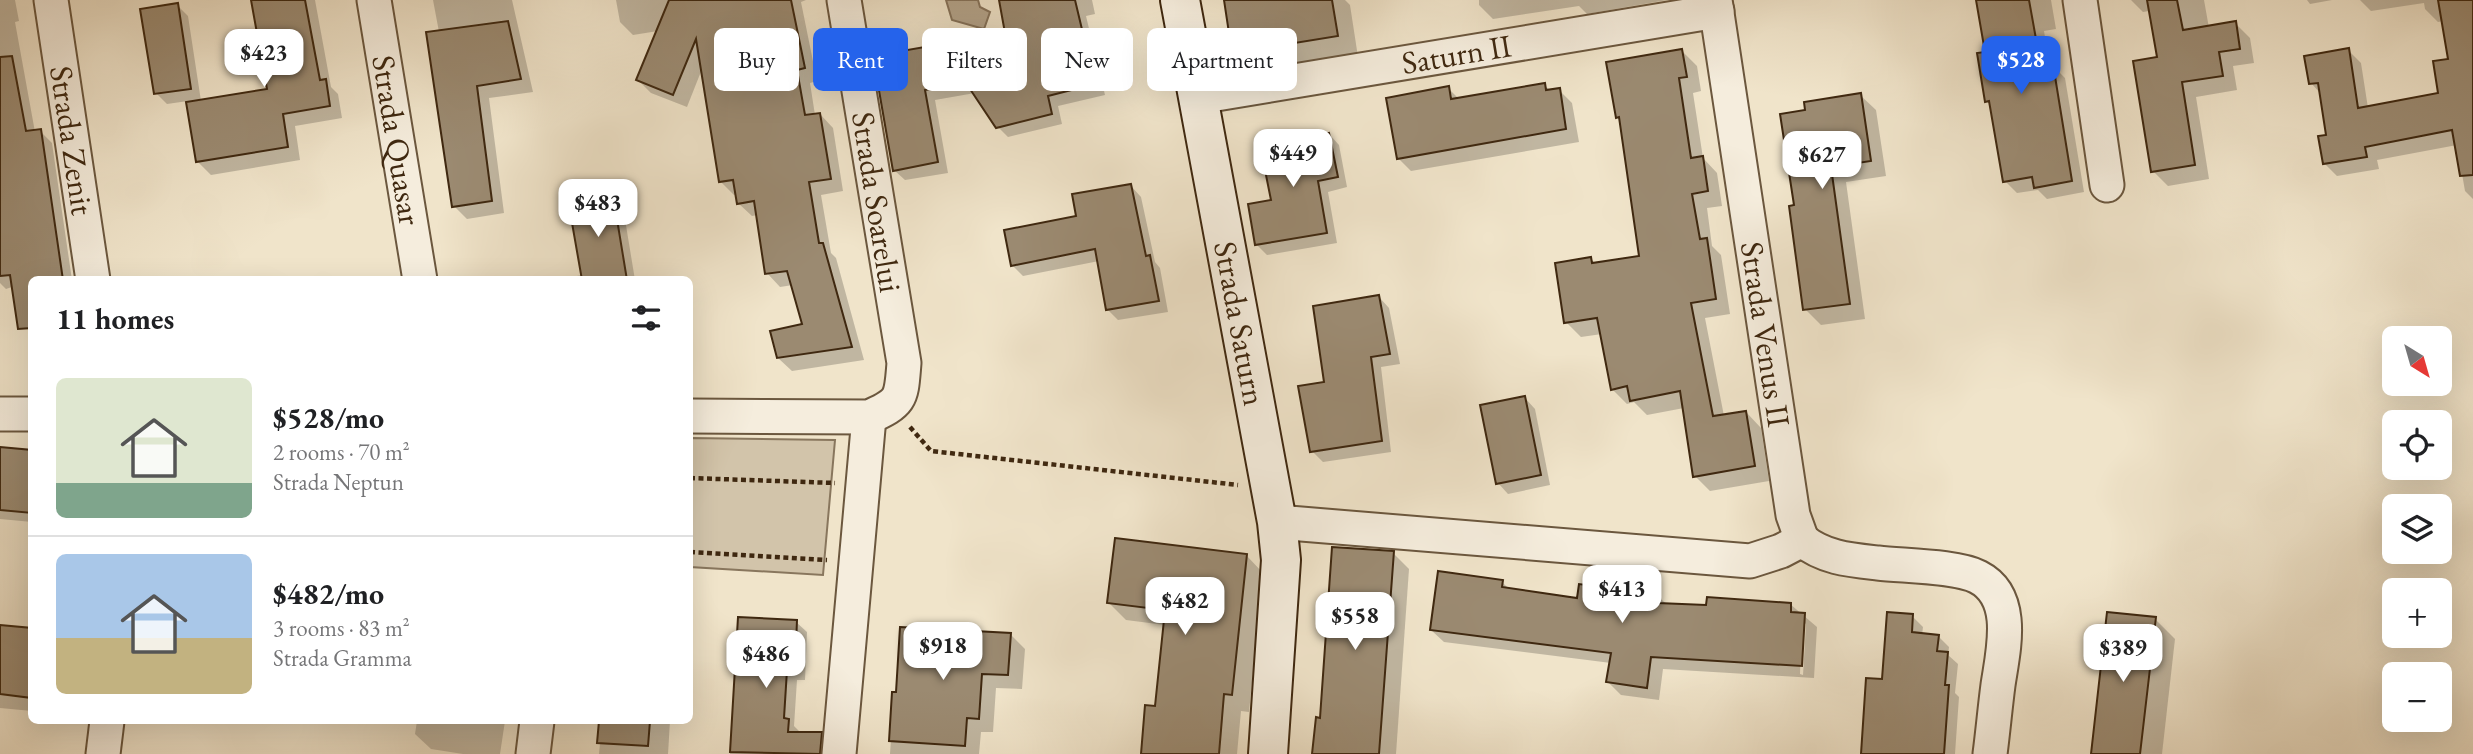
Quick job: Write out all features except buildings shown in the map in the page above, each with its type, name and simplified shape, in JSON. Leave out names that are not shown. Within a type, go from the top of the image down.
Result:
[{"type":"street","name":"Strada Zenit","points":[[51,0],[92,276]]},
{"type":"street","name":"Strada Quasar","points":[[374,0],[419,276]]},
{"type":"street","name":"Strada Soarelui","points":[[839,754],[863,485],[881,412],[901,391],[904,363],[844,0]]},
{"type":"street","name":"Strada Saturn","points":[[1180,0],[1274,505],[1281,560],[1268,754]]},
{"type":"street","points":[[2080,0],[2107,185]]},
{"type":"street","name":"Saturn II","points":[[1198,97],[1716,5]]},
{"type":"street","name":"Strada Venus II","points":[[1716,5],[1793,515],[1802,540]]},
{"type":"street","points":[[693,416],[881,412]]},
{"type":"street","points":[[0,414],[28,414]]},
{"type":"street","points":[[1274,505],[1750,561],[1802,540],[1814,550],[1845,560],[1959,571],[1978,576],[1991,586],[2001,603],[2005,629],[1990,754]]},
{"type":"street","points":[[103,754],[107,724]]},
{"type":"street","points":[[533,754],[537,724]]},
{"type":"path","points":[[881,412],[931,451],[1274,505]]},
{"type":"path","points":[[693,478],[863,485]]},
{"type":"path","points":[[693,552],[856,562]]},
{"type":"shaded area","points":[[946,0],[978,0],[980,7],[990,12],[984,28],[952,20]]},
{"type":"shaded area","points":[[693,438],[835,440],[823,575],[693,567]]}]
